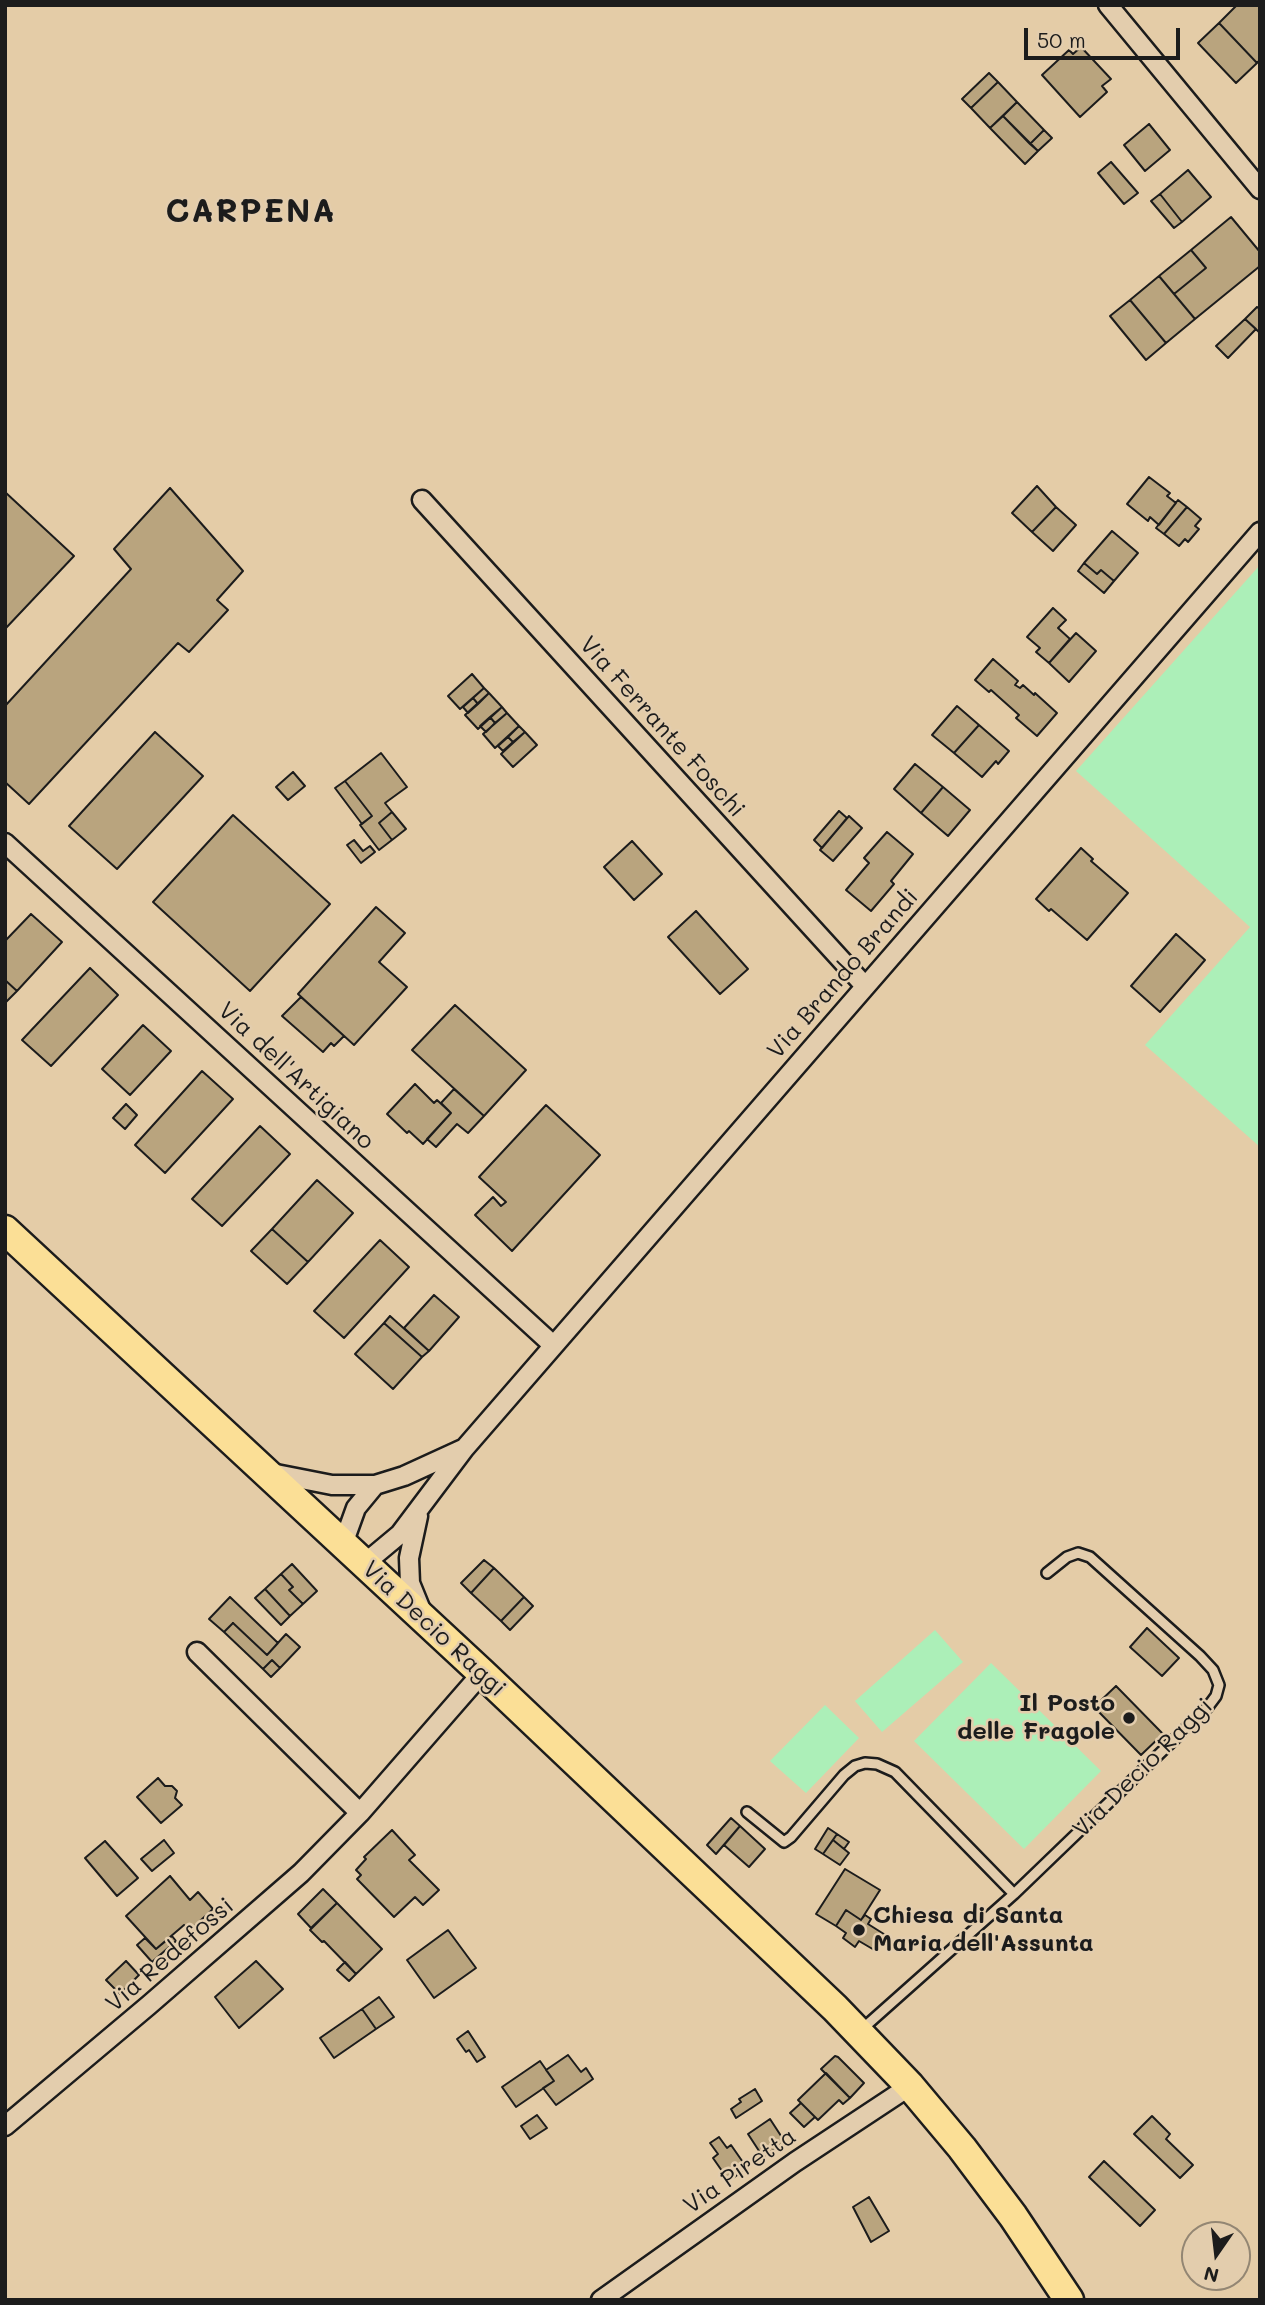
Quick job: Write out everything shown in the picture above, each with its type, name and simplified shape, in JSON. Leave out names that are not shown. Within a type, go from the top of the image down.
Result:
[{"type":"main road","name":"Via Decio Raggi","points":[[5,1230],[482,1673],[859,2032],[910,2086],[962,2148],[1013,2216],[1069,2300]]},
{"type":"street","points":[[1108,5],[1260,189]]},
{"type":"street","name":"Via Ferrante Foschi","points":[[422,500],[865,986]]},
{"type":"street","name":"Via Brando Brandi","points":[[364,1564],[389,1545],[419,1511],[464,1448],[1260,533]]},
{"type":"street","name":"Via dell'Artigiano","points":[[5,843],[553,1345]]},
{"type":"street","name":"Via Brando Brandi","points":[[265,1471],[332,1485],[375,1485],[404,1476],[464,1448]]},
{"type":"street","points":[[343,1544],[356,1508],[375,1485]]},
{"type":"street","name":"Via Brando Brandi","points":[[419,1511],[409,1558],[410,1583],[425,1620]]},
{"type":"street","points":[[197,1653],[360,1813]]},
{"type":"street","name":"Via Redefossi","points":[[5,2126],[283,1889],[360,1813],[482,1673]]},
{"type":"street","name":"Via Piretta","points":[[601,2300],[795,2162],[910,2086]]},
{"type":"lane","name":"Via Decio Raggi","points":[[859,2032],[1014,1894],[1207,1708],[1216,1696],[1219,1685],[1213,1670],[1090,1558],[1078,1553],[1067,1557],[1047,1573]]},
{"type":"lane","points":[[747,1812],[784,1842],[844,1775],[855,1766],[877,1764],[895,1772],[1014,1894]]},
{"type":"green space","points":[[1260,565],[1260,1147],[1145,1045],[1250,927],[1076,771]]},
{"type":"green space","points":[[935,1630],[963,1662],[882,1732],[855,1701]]},
{"type":"green space","points":[[991,1663],[1101,1771],[1024,1849],[914,1741]]},
{"type":"green space","points":[[825,1705],[859,1738],[806,1793],[770,1761]]},
{"type":"building","points":[[1237,5],[1260,5],[1260,60],[1257,63],[1219,23]]},
{"type":"building","points":[[1219,23],[1257,63],[1236,83],[1198,43]]},
{"type":"building","points":[[1081,47],[1111,79],[1102,86],[1107,92],[1080,117],[1042,75],[1069,50],[1073,54]]},
{"type":"building","points":[[989,73],[998,82],[971,108],[962,99]]},
{"type":"building","points":[[998,82],[1017,102],[990,128],[971,108]]},
{"type":"building","points":[[1017,102],[1044,130],[1030,144],[1003,116]]},
{"type":"building","points":[[1003,116],[1038,151],[1025,164],[990,128]]},
{"type":"building","points":[[1149,124],[1170,150],[1145,171],[1124,145]]},
{"type":"building","points":[[1044,130],[1052,138],[1038,151],[1030,144]]},
{"type":"building","points":[[1111,162],[1138,193],[1124,204],[1098,173]]},
{"type":"building","points":[[1188,170],[1211,197],[1182,222],[1160,194]]},
{"type":"building","points":[[1160,194],[1182,222],[1174,228],[1151,201]]},
{"type":"building","points":[[1231,217],[1260,252],[1260,266],[1195,319],[1174,294],[1206,268],[1191,250]]},
{"type":"building","points":[[1191,250],[1206,268],[1174,294],[1159,276]]},
{"type":"building","points":[[1159,276],[1195,319],[1166,343],[1130,300]]},
{"type":"building","points":[[1130,300],[1166,343],[1146,360],[1110,316]]},
{"type":"building","points":[[1257,307],[1260,309],[1260,333],[1245,319]]},
{"type":"building","points":[[1245,319],[1256,329],[1228,358],[1216,346]]},
{"type":"building","points":[[1149,477],[1170,493],[1167,496],[1176,503],[1159,525],[1150,517],[1148,521],[1127,504]]},
{"type":"building","points":[[1037,486],[1056,507],[1032,532],[1012,513]]},
{"type":"building","points":[[170,488],[243,571],[217,600],[228,610],[189,652],[178,643],[29,804],[5,782],[5,706],[131,569],[114,549]]},
{"type":"building","points":[[5,492],[74,556],[5,629]]},
{"type":"building","points":[[1178,500],[1187,507],[1164,534],[1156,528]]},
{"type":"building","points":[[1056,507],[1076,525],[1053,551],[1032,532]]},
{"type":"building","points":[[1187,507],[1201,519],[1195,526],[1199,529],[1188,542],[1185,539],[1179,546],[1164,534]]},
{"type":"building","points":[[1112,531],[1138,553],[1114,581],[1101,570],[1097,574],[1084,563]]},
{"type":"building","points":[[1084,563],[1097,574],[1101,570],[1114,581],[1104,593],[1078,571]]},
{"type":"building","points":[[1053,608],[1066,620],[1058,628],[1070,639],[1049,663],[1036,652],[1040,648],[1027,637]]},
{"type":"building","points":[[1076,633],[1096,651],[1069,682],[1049,663]]},
{"type":"building","points":[[993,659],[1018,681],[1015,685],[1020,688],[1023,685],[1034,695],[1035,693],[1057,713],[1037,736],[1016,718],[1019,715],[991,690],[989,692],[975,680]]},
{"type":"building","points":[[472,674],[484,688],[460,709],[448,696]]},
{"type":"building","points":[[484,688],[489,693],[478,704],[473,698]]},
{"type":"building","points":[[489,693],[502,707],[478,729],[465,715]]},
{"type":"building","points":[[473,698],[478,704],[468,713],[463,707]]},
{"type":"building","points":[[957,706],[979,725],[954,753],[932,735]]},
{"type":"building","points":[[502,707],[507,713],[495,723],[490,717]]},
{"type":"building","points":[[507,713],[519,726],[495,748],[483,734]]},
{"type":"building","points":[[490,717],[495,723],[486,732],[480,726]]},
{"type":"building","points":[[979,725],[1009,751],[982,777],[954,753]]},
{"type":"building","points":[[519,726],[525,732],[513,742],[508,737]]},
{"type":"building","points":[[155,732],[203,776],[117,869],[69,826]]},
{"type":"building","points":[[525,732],[537,745],[513,767],[501,754]]},
{"type":"building","points":[[508,737],[513,742],[503,751],[498,746]]},
{"type":"building","points":[[381,753],[407,787],[385,803],[392,812],[379,823],[392,840],[379,850],[360,825],[372,816],[345,781]]},
{"type":"building","points":[[915,764],[943,787],[921,813],[894,789]]},
{"type":"building","points":[[293,772],[305,786],[288,800],[276,787]]},
{"type":"building","points":[[345,781],[372,816],[362,824],[335,788]]},
{"type":"building","points":[[943,787],[970,810],[948,836],[921,813]]},
{"type":"building","points":[[839,811],[847,818],[822,848],[814,840]]},
{"type":"building","points":[[392,812],[406,829],[392,840],[379,823]]},
{"type":"building","points":[[233,815],[330,904],[250,991],[153,902]]},
{"type":"building","points":[[849,816],[862,828],[833,861],[820,850]]},
{"type":"building","points":[[887,832],[913,854],[891,881],[894,884],[871,911],[846,890],[869,863],[864,858]]},
{"type":"building","points":[[354,840],[363,851],[370,846],[375,852],[361,863],[347,845]]},
{"type":"building","points":[[632,841],[662,874],[634,900],[604,867]]},
{"type":"building","points":[[1081,848],[1093,859],[1091,861],[1128,893],[1087,940],[1036,899]]},
{"type":"building","points":[[376,907],[405,933],[379,962],[407,987],[354,1045],[298,994]]},
{"type":"building","points":[[696,911],[748,969],[720,994],[668,937]]},
{"type":"building","points":[[31,914],[62,942],[17,991],[5,980],[5,941]]},
{"type":"building","points":[[1176,934],[1205,960],[1160,1012],[1131,986]]},
{"type":"building","points":[[90,968],[118,995],[51,1066],[22,1040]]},
{"type":"building","points":[[5,980],[17,991],[5,1003]]},
{"type":"building","points":[[301,997],[344,1036],[334,1046],[331,1043],[323,1052],[282,1016]]},
{"type":"building","points":[[455,1005],[526,1070],[484,1116],[412,1050]]},
{"type":"building","points":[[143,1025],[171,1051],[130,1095],[102,1069]]},
{"type":"building","points":[[202,1071],[233,1099],[165,1173],[135,1145]]},
{"type":"building","points":[[415,1084],[434,1103],[437,1100],[451,1113],[423,1144],[387,1114]]},
{"type":"building","points":[[454,1089],[484,1116],[468,1133],[457,1124],[436,1147],[427,1139],[451,1113],[441,1103]]},
{"type":"building","points":[[126,1104],[137,1115],[125,1129],[113,1118]]},
{"type":"building","points":[[546,1105],[600,1155],[512,1251],[475,1215],[493,1197],[501,1206],[506,1202],[479,1177]]},
{"type":"building","points":[[260,1126],[290,1154],[222,1226],[192,1199]]},
{"type":"building","points":[[317,1180],[353,1213],[308,1262],[272,1229]]},
{"type":"building","points":[[272,1229],[308,1262],[287,1284],[251,1251]]},
{"type":"building","points":[[380,1240],[409,1267],[344,1338],[314,1311]]},
{"type":"building","points":[[434,1295],[459,1317],[429,1351],[404,1328]]},
{"type":"building","points":[[390,1316],[429,1351],[422,1357],[384,1323]]},
{"type":"building","points":[[384,1323],[422,1357],[393,1389],[355,1354]]},
{"type":"building","points":[[484,1560],[494,1568],[471,1593],[461,1583]]},
{"type":"building","points":[[292,1564],[317,1591],[303,1604],[289,1590],[293,1587],[281,1574]]},
{"type":"building","points":[[494,1568],[524,1597],[501,1621],[471,1593]]},
{"type":"building","points":[[281,1574],[293,1587],[289,1590],[303,1604],[290,1616],[265,1589]]},
{"type":"building","points":[[265,1589],[290,1616],[281,1625],[255,1598]]},
{"type":"building","points":[[230,1597],[278,1643],[267,1655],[233,1623],[224,1632],[209,1619]]},
{"type":"building","points":[[524,1597],[533,1606],[510,1630],[501,1621]]},
{"type":"building","points":[[233,1623],[267,1655],[286,1634],[300,1647],[280,1668],[272,1660],[263,1669],[224,1632]]},
{"type":"building","points":[[1147,1628],[1179,1658],[1162,1676],[1130,1647]]},
{"type":"building","points":[[272,1660],[280,1668],[271,1677],[263,1669]]},
{"type":"building","points":[[1116,1686],[1163,1734],[1141,1755],[1094,1707]]},
{"type":"building","points":[[158,1778],[165,1786],[172,1786],[177,1791],[175,1798],[182,1805],[161,1823],[137,1797]]},
{"type":"building","points":[[731,1818],[740,1826],[716,1854],[707,1845]]},
{"type":"building","points":[[740,1826],[765,1849],[749,1867],[724,1845]]},
{"type":"building","points":[[828,1828],[837,1834],[823,1854],[815,1849]]},
{"type":"building","points":[[392,1830],[415,1855],[409,1860],[439,1890],[423,1905],[415,1897],[394,1917],[357,1879],[361,1875],[356,1870],[366,1859],[364,1857]]},
{"type":"building","points":[[837,1834],[849,1842],[844,1849],[833,1840]]},
{"type":"building","points":[[164,1840],[174,1853],[152,1871],[141,1859]]},
{"type":"building","points":[[833,1840],[849,1853],[840,1865],[823,1854]]},
{"type":"building","points":[[105,1841],[138,1878],[117,1896],[85,1858]]},
{"type":"building","points":[[845,1869],[880,1890],[861,1920],[846,1910],[836,1926],[816,1914]]},
{"type":"building","points":[[170,1876],[190,1900],[198,1892],[213,1909],[189,1931],[184,1925],[156,1949],[126,1916]]},
{"type":"building","points":[[323,1889],[337,1903],[311,1928],[298,1914]]},
{"type":"building","points":[[337,1903],[382,1949],[356,1974],[310,1930]]},
{"type":"building","name":"Chiesa di Santa Maria dell'Assunta","points":[[846,1910],[861,1920],[865,1915],[871,1919],[868,1924],[887,1936],[876,1951],[859,1941],[855,1947],[843,1938],[846,1933],[836,1926]]},
{"type":"building","points":[[448,1930],[476,1968],[434,1998],[407,1960]]},
{"type":"building","points":[[172,1936],[176,1941],[152,1962],[137,1945],[145,1938],[156,1949]]},
{"type":"building","points":[[126,1961],[139,1975],[120,1994],[106,1980]]},
{"type":"building","points":[[256,1961],[283,1989],[239,2028],[215,1997]]},
{"type":"building","points":[[345,1962],[356,1974],[349,1981],[337,1970]]},
{"type":"building","points":[[379,1997],[394,2017],[376,2029],[362,2009]]},
{"type":"building","points":[[362,2009],[376,2029],[334,2058],[320,2038]]},
{"type":"building","points":[[468,2031],[485,2057],[477,2062],[457,2039]]},
{"type":"building","points":[[568,2055],[581,2072],[586,2068],[593,2079],[556,2105],[543,2088],[554,2081],[546,2070]]},
{"type":"building","points":[[835,2056],[864,2083],[850,2098],[821,2069]]},
{"type":"building","points":[[540,2061],[554,2081],[516,2107],[502,2087]]},
{"type":"building","points":[[826,2073],[850,2098],[843,2104],[839,2100],[818,2120],[798,2100]]},
{"type":"building","points":[[755,2089],[762,2101],[736,2118],[731,2109],[741,2102],[739,2099]]},
{"type":"building","points":[[801,2103],[815,2117],[804,2127],[790,2113]]},
{"type":"building","points":[[537,2115],[547,2128],[530,2139],[521,2126]]},
{"type":"building","points":[[1152,2116],[1170,2134],[1166,2139],[1193,2165],[1180,2178],[1134,2134]]},
{"type":"building","points":[[770,2119],[785,2142],[763,2157],[748,2134]]},
{"type":"building","points":[[719,2137],[727,2148],[731,2145],[747,2168],[729,2181],[713,2158],[718,2154],[710,2143]]},
{"type":"building","points":[[1104,2161],[1155,2210],[1140,2226],[1089,2177]]},
{"type":"building","points":[[869,2197],[889,2231],[871,2242],[853,2207]]},
{"type":"place","name":"Il Posto delle Fragole","points":[[1129,1718]]},
{"type":"place","name":"Chiesa di Santa Maria dell'Assunta","points":[[859,1930]]},
{"type":"district","name":"CARPENA","points":[[251,212]]}]
